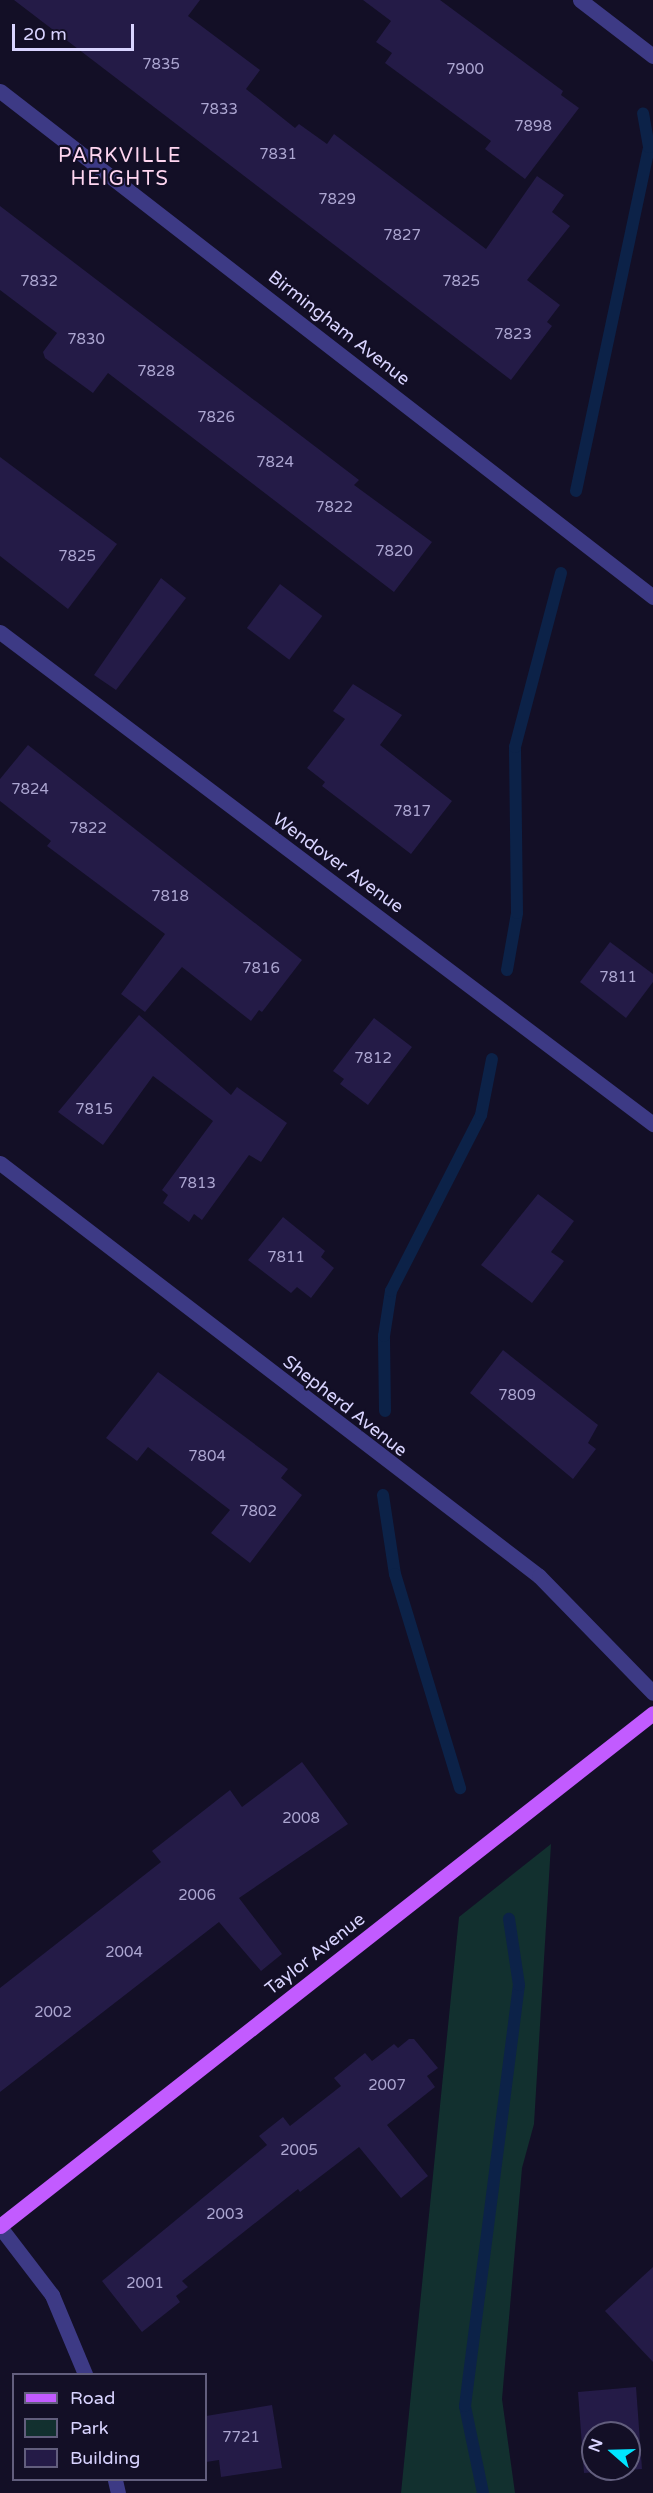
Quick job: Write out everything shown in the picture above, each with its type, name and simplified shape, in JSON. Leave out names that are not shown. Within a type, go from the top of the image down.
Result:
[{"type":"main road","name":"Taylor Avenue","points":[[0,2226],[653,1713]]},
{"type":"street","points":[[580,0],[653,56]]},
{"type":"street","name":"Birmingham Avenue","points":[[0,91],[653,597]]},
{"type":"street","name":"Wendover Avenue","points":[[0,632],[653,1124]]},
{"type":"street","name":"Shepherd Avenue","points":[[0,1163],[539,1576],[653,1693]]},
{"type":"street","points":[[0,2226],[52,2295],[85,2373]]},
{"type":"green space","points":[[551,1844],[534,2124],[522,2168],[502,2399],[515,2493],[401,2493],[459,1917]]},
{"type":"building","points":[[14,0],[200,0],[188,16],[260,70],[246,89],[295,128],[299,124],[327,144],[334,134],[486,249],[537,176],[564,195],[552,212],[570,226],[527,280],[560,305],[547,322],[552,326],[511,380]]},
{"type":"building","points":[[363,0],[440,0],[563,91],[561,95],[579,108],[525,179],[485,149],[491,141],[385,63],[392,53],[376,42],[391,21]]},
{"type":"building","points":[[0,206],[359,480],[354,485],[432,542],[394,592],[108,373],[93,393],[45,358],[43,352],[57,333],[0,290]]},
{"type":"building","points":[[0,457],[117,544],[68,609],[0,556]]},
{"type":"building","points":[[161,578],[186,598],[116,690],[94,675]]},
{"type":"building","points":[[280,584],[322,616],[289,660],[247,628]]},
{"type":"building","points":[[353,684],[402,715],[380,745],[452,801],[411,854],[322,786],[325,782],[307,768],[345,719],[333,711]]},
{"type":"building","points":[[28,745],[302,960],[262,1012],[259,1010],[251,1021],[182,967],[145,1012],[121,994],[165,934],[47,846],[51,841],[0,801],[0,779]]},
{"type":"building","points":[[610,942],[653,974],[653,982],[626,1018],[580,982]]},
{"type":"building","points":[[139,1015],[231,1095],[237,1087],[287,1123],[261,1162],[249,1155],[202,1220],[194,1214],[189,1222],[163,1203],[168,1195],[162,1190],[213,1121],[153,1076],[103,1145],[58,1112]]},
{"type":"building","points":[[374,1018],[412,1047],[368,1105],[340,1084],[344,1079],[333,1071]]},
{"type":"building","points":[[538,1194],[574,1221],[551,1252],[564,1261],[532,1303],[481,1265]]},
{"type":"building","points":[[283,1217],[325,1251],[321,1257],[334,1268],[311,1298],[297,1287],[291,1293],[248,1260]]},
{"type":"building","points":[[503,1350],[598,1425],[588,1443],[596,1449],[573,1479],[470,1393]]},
{"type":"building","points":[[158,1372],[288,1469],[281,1478],[302,1495],[250,1563],[211,1533],[230,1510],[148,1447],[137,1461],[106,1438]]},
{"type":"building","points":[[302,1762],[348,1824],[239,1898],[282,1954],[261,1971],[219,1922],[0,2092],[0,1988],[161,1862],[152,1851],[230,1790],[242,1807]]},
{"type":"building","points":[[409,2039],[414,2039],[438,2068],[427,2076],[435,2087],[387,2125],[428,2176],[401,2198],[359,2147],[300,2192],[298,2189],[182,2281],[188,2287],[176,2296],[180,2302],[142,2332],[102,2281],[267,2145],[259,2136],[283,2117],[290,2126],[341,2086],[334,2078],[365,2053],[372,2061],[394,2044],[398,2048]]},
{"type":"building","points":[[653,2267],[653,2362],[605,2311]]},
{"type":"building","points":[[636,2387],[638,2421],[581,2421],[581,2432],[578,2392]]},
{"type":"building","points":[[272,2405],[282,2468],[221,2477],[219,2460],[207,2462],[207,2416]]},
{"type":"waterway","points":[[576,491],[649,147],[643,114]]},
{"type":"waterway","points":[[507,970],[517,913],[515,747],[561,573]]},
{"type":"waterway","points":[[385,1411],[384,1336],[391,1291],[481,1115],[492,1059]]},
{"type":"waterway","points":[[383,1495],[395,1574],[460,1788]]},
{"type":"waterway","points":[[483,2493],[465,2406],[519,1985],[509,1919]]},
{"type":"district","name":"PARKVILLE HEIGHTS","points":[[120,168]]}]
